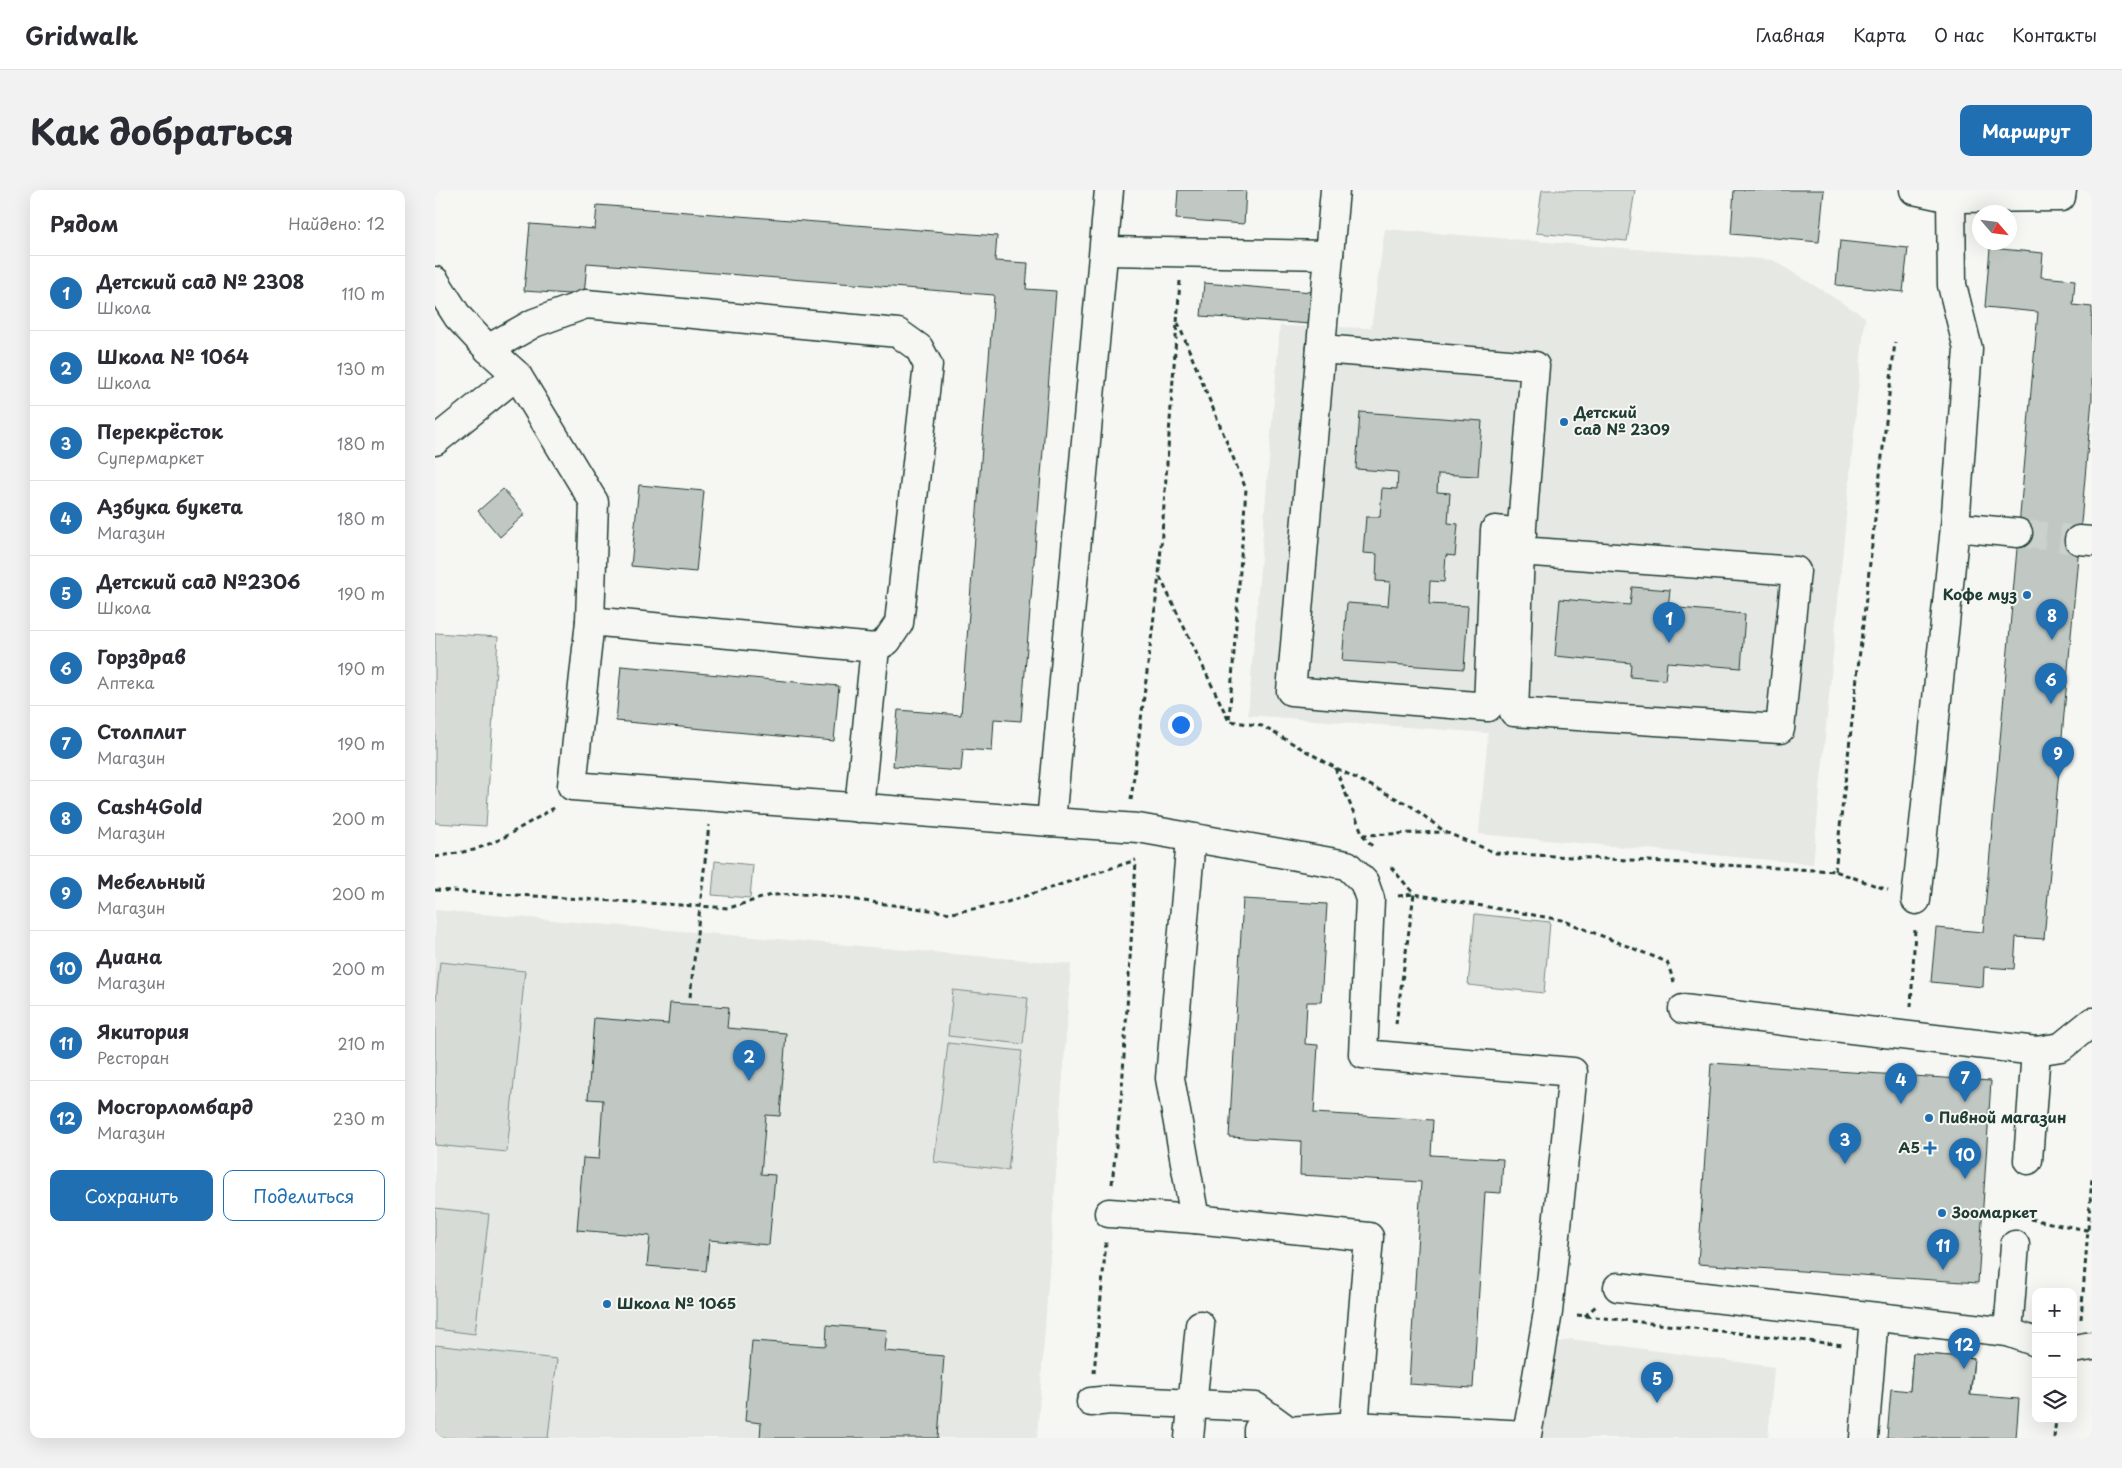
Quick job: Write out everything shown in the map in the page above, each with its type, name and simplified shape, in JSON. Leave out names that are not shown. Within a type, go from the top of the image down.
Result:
[{"type":"street","points":[[1051,822],[1105,251],[1109,190]]},
{"type":"street","points":[[1321,349],[1535,366],[1521,542],[1514,712],[1780,728],[1796,572],[1521,542],[1495,530],[1488,707],[1291,691],[1329,255],[1335,190]]},
{"type":"street","points":[[1914,190],[1951,198],[2061,197],[2062,190]]},
{"type":"street","points":[[1916,900],[1955,527],[1968,349],[1952,285],[1951,198]]},
{"type":"street","points":[[1105,251],[1329,255]]},
{"type":"street","points":[[435,281],[458,317],[488,349],[517,375],[594,502],[590,621],[572,786],[1133,828],[1347,865],[1364,882],[1370,899],[1363,1054],[1573,1072],[1548,1312],[1527,1435],[1354,1426],[1289,1431],[1259,1430],[1258,1438]]},
{"type":"street","points":[[488,349],[534,323],[587,304],[898,333],[919,348],[928,365],[899,623],[887,641],[875,648],[590,621]]},
{"type":"street","points":[[435,441],[517,375]]},
{"type":"street","points":[[1955,527],[2018,532]]},
{"type":"street","points":[[859,808],[875,648]]},
{"type":"street","points":[[1191,839],[1170,1078],[1195,1219]]},
{"type":"street","points":[[1683,1009],[2035,1051],[2061,1047],[2092,1022]]},
{"type":"street","points":[[2028,1160],[2035,1051]]},
{"type":"street","points":[[1109,1213],[1195,1219],[1369,1237],[1354,1426]]},
{"type":"street","points":[[2008,1332],[2015,1245]]},
{"type":"street","points":[[1618,1287],[2008,1332],[2032,1341]]},
{"type":"street","points":[[1865,1438],[1874,1316]]},
{"type":"street","points":[[1189,1438],[1199,1326]]},
{"type":"street","points":[[1091,1402],[1110,1400],[1256,1407],[1289,1431]]},
{"type":"path","points":[[1178,321],[1246,489],[1229,721]]},
{"type":"path","points":[[1835,871],[1895,342]]},
{"type":"path","points":[[1091,1402],[1122,1089],[1136,860],[1133,828],[1159,575]]},
{"type":"path","points":[[1334,767],[1363,835],[1445,832]]},
{"type":"path","points":[[435,856],[474,850],[501,839],[589,787]]},
{"type":"path","points":[[691,997],[712,797]]},
{"type":"path","points":[[435,890],[729,908],[771,895],[812,894],[952,913],[1004,903],[1136,860]]},
{"type":"path","points":[[1370,899],[1414,894],[1562,920],[1667,962],[1683,1009]]},
{"type":"path","points":[[1910,1036],[1916,900]]},
{"type":"path","points":[[2082,1340],[2087,1230],[2092,1178]]},
{"type":"path","points":[[1983,1210],[2092,1231]]},
{"type":"path","points":[[1584,1316],[1872,1349]]},
{"type":"path","points":[[2054,1438],[2056,1423]]},
{"type":"shaded area","points":[[1542,190],[1635,190],[1627,241],[1536,233]]},
{"type":"shaded area","name":"Детский сад № 2309","points":[[1385,229],[1773,260],[1865,317],[1813,864],[1479,834],[1488,733],[1248,715],[1280,326],[1371,328]]},
{"type":"shaded area","points":[[435,633],[498,637],[486,826],[435,823]]},
{"type":"shaded area","points":[[715,861],[753,865],[750,898],[712,895]]},
{"type":"shaded area","points":[[435,910],[1071,964],[1037,1438],[435,1438]]},
{"type":"shaded area","points":[[1475,914],[1550,922],[1544,993],[1468,985]]},
{"type":"shaded area","points":[[440,962],[525,971],[507,1152],[435,1145],[435,1009]]},
{"type":"shaded area","points":[[953,990],[1028,998],[1023,1044],[948,1036]]},
{"type":"shaded area","points":[[948,1043],[1022,1051],[1008,1170],[934,1162]]},
{"type":"shaded area","points":[[435,1208],[489,1214],[475,1334],[435,1329]]},
{"type":"shaded area","points":[[1571,1339],[1774,1367],[1768,1438],[1540,1438],[1551,1349],[1560,1342]]},
{"type":"shaded area","points":[[435,1345],[557,1359],[548,1438],[435,1438]]},
{"type":"building","points":[[1178,190],[1246,190],[1244,224],[1176,219]]},
{"type":"building","points":[[1734,190],[1824,190],[1819,242],[1731,234]]},
{"type":"building","points":[[597,205],[997,236],[995,261],[1028,263],[1026,289],[1056,291],[1021,721],[994,719],[992,751],[963,749],[961,771],[893,766],[898,710],[961,715],[994,295],[587,263],[584,295],[524,291],[530,224],[595,229]]},
{"type":"building","points":[[1840,241],[1908,248],[1903,292],[1836,285]]},
{"type":"building","points":[[1990,250],[2043,253],[2041,277],[2075,280],[2073,305],[2092,307],[2092,399],[2044,939],[2016,937],[2014,969],[1984,967],[1983,987],[1931,982],[1936,928],[1983,932],[2038,312],[1985,307]]},
{"type":"building","points":[[1204,283],[1312,292],[1310,324],[1201,316]]},
{"type":"building","points":[[1360,412],[1482,421],[1478,476],[1438,474],[1437,492],[1450,493],[1448,523],[1458,524],[1455,556],[1446,555],[1444,582],[1430,581],[1429,604],[1468,606],[1464,669],[1342,661],[1347,603],[1388,606],[1390,582],[1376,581],[1377,554],[1363,553],[1366,517],[1380,517],[1382,488],[1397,489],[1398,472],[1356,469]]},
{"type":"building","points":[[639,485],[704,491],[696,572],[631,566]]},
{"type":"building","points":[[503,489],[525,514],[500,537],[478,511]]},
{"type":"building","points":[[1632,587],[1670,590],[1668,607],[1745,614],[1741,668],[1667,662],[1665,680],[1630,677],[1631,663],[1555,656],[1560,599],[1630,605]]},
{"type":"building","points":[[621,666],[839,686],[834,741],[616,721]]},
{"type":"building","points":[[1243,899],[1327,904],[1321,1002],[1307,1002],[1305,1044],[1318,1045],[1314,1113],[1433,1120],[1431,1155],[1503,1159],[1501,1193],[1485,1192],[1473,1388],[1409,1384],[1421,1182],[1300,1175],[1301,1141],[1229,1137]]},
{"type":"building","points":[[670,1003],[729,1007],[727,1028],[786,1033],[780,1116],[766,1115],[761,1174],[775,1175],[769,1245],[709,1240],[706,1271],[647,1266],[650,1236],[577,1230],[583,1158],[599,1159],[603,1100],[588,1099],[594,1018],[668,1024]]},
{"type":"building","points":[[1711,1063],[1991,1081],[1978,1283],[1698,1264]]},
{"type":"building","points":[[827,1325],[887,1330],[885,1351],[944,1356],[938,1438],[760,1438],[761,1423],[745,1421],[752,1341],[826,1346]]},
{"type":"building","points":[[1913,1353],[1974,1358],[1968,1426],[1937,1423],[1940,1393],[1910,1391]]},
{"type":"building","points":[[1913,1353],[1974,1358],[1970,1395],[2019,1399],[2016,1438],[1887,1438],[1891,1389],[1910,1391]]},
{"type":"tunnel","points":[[2018,533],[2079,540]]},
{"type":"place","name":"Детский сад № 2309","points":[[1564,422]]},
{"type":"place","name":"Кофе муз","points":[[2027,595]]},
{"type":"place","name":"Cash4Gold","points":[[2052,640]]},
{"type":"place","name":"Детский сад № 2308","points":[[1669,643]]},
{"type":"place","name":"Горздрав","points":[[2051,704]]},
{"type":"place","name":"Мебельный","points":[[2058,778]]},
{"type":"place","name":"Школа № 1064","points":[[749,1081]]},
{"type":"place","name":"Столплит","points":[[1965,1102]]},
{"type":"place","name":"Азбука букета","points":[[1901,1104]]},
{"type":"place","name":"Пивной магазин","points":[[1929,1118]]},
{"type":"place","name":"А5","points":[[1930,1148]]},
{"type":"place","name":"Перекрёсток","points":[[1845,1164]]},
{"type":"place","name":"Диана","points":[[1965,1179]]},
{"type":"place","name":"Зоомаркет","points":[[1942,1213]]},
{"type":"place","name":"Якитория","points":[[1943,1270]]},
{"type":"place","name":"Школа № 1065","points":[[607,1304]]},
{"type":"place","name":"Мосгорломбард","points":[[1964,1369]]},
{"type":"place","name":"Детский сад №2306","points":[[1657,1403]]}]
